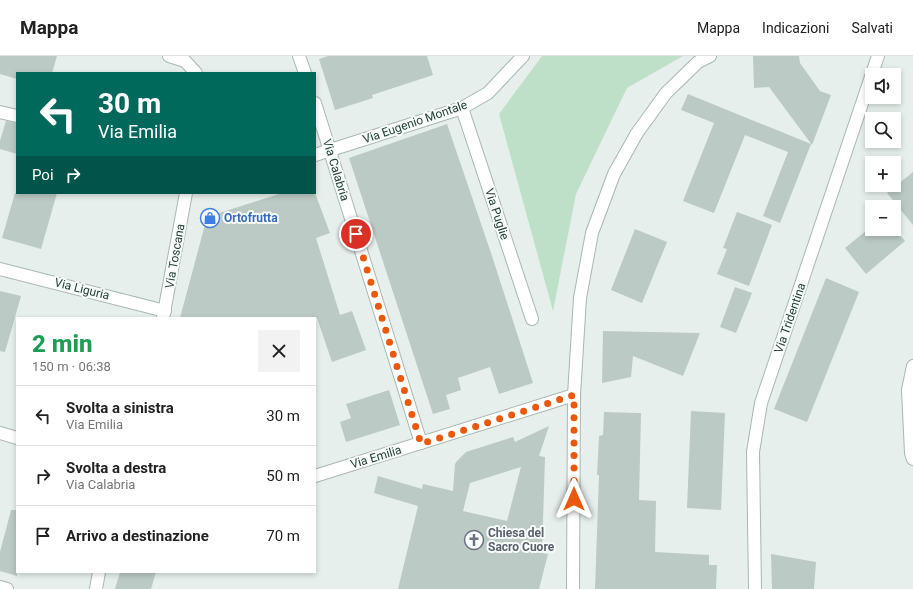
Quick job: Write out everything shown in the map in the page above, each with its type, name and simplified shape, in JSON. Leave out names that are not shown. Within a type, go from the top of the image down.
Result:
[{"type":"street","points":[[169,56],[185,61],[195,72]]},
{"type":"street","points":[[299,56],[305,72]]},
{"type":"street","name":"Via Eugenio Montale","points":[[316,155],[462,108],[488,93],[523,56]]},
{"type":"street","points":[[573,589],[574,395],[580,298],[592,233],[614,174],[637,133],[666,93],[698,62],[710,56]]},
{"type":"street","name":"Via Tridentina","points":[[755,589],[753,452],[761,403],[878,56]]},
{"type":"street","name":"Via Calabria","points":[[316,106],[331,150],[421,444]]},
{"type":"street","name":"Via Puglie","points":[[462,108],[532,319]]},
{"type":"street","points":[[0,112],[16,116]]},
{"type":"street","name":"Via Toscana","points":[[164,314],[186,194]]},
{"type":"street","name":"Via Liguria","points":[[0,269],[164,314]]},
{"type":"street","points":[[913,366],[908,390],[911,453],[913,459]]},
{"type":"street","name":"Via Emilia","points":[[316,476],[574,395]]},
{"type":"street","points":[[0,433],[16,438]]},
{"type":"street","points":[[96,589],[100,573]]},
{"type":"street","points":[[0,587],[7,589]]},
{"type":"green space","points":[[542,56],[683,56],[627,88],[576,194],[553,311],[499,114]]},
{"type":"building","points":[[0,56],[57,56],[52,72],[16,72],[16,79],[0,74]]},
{"type":"building","points":[[328,56],[427,56],[433,75],[372,95],[373,98],[335,110],[319,59]]},
{"type":"building","points":[[753,56],[799,56],[800,63],[820,91],[831,95],[812,145],[769,87],[754,88]]},
{"type":"building","points":[[688,94],[811,144],[780,223],[763,216],[788,152],[745,135],[714,213],[683,201],[714,123],[681,110]]},
{"type":"building","points":[[6,121],[16,123],[16,154],[0,149],[0,141]]},
{"type":"building","points":[[447,124],[533,383],[499,394],[490,367],[458,378],[461,390],[446,395],[450,409],[433,414],[349,158]]},
{"type":"building","points":[[913,172],[913,225],[901,210],[901,200],[893,200],[887,193],[901,192],[901,182]]},
{"type":"building","points":[[15,193],[57,194],[41,249],[2,238]]},
{"type":"building","points":[[279,194],[315,194],[330,233],[316,238],[340,315],[352,311],[366,350],[332,362],[316,317],[180,317],[207,217]]},
{"type":"building","points":[[737,212],[772,225],[749,286],[717,274],[727,249],[723,248]]},
{"type":"building","points":[[635,229],[667,242],[642,303],[611,290]]},
{"type":"building","points":[[865,232],[865,236],[901,236],[905,241],[866,274],[845,248]]},
{"type":"building","points":[[826,278],[859,292],[807,422],[774,409]]},
{"type":"building","points":[[735,287],[752,293],[736,333],[720,327]]},
{"type":"building","points":[[0,291],[21,296],[5,352],[0,351]]},
{"type":"building","points":[[603,331],[700,333],[683,376],[633,356],[631,377],[602,383]]},
{"type":"building","points":[[389,390],[400,425],[346,442],[340,422],[351,418],[346,404]]},
{"type":"building","points":[[691,411],[725,413],[721,510],[687,508]]},
{"type":"building","points":[[604,412],[641,413],[639,500],[656,501],[655,552],[709,555],[709,565],[717,565],[716,589],[595,589],[599,475],[597,475],[599,436],[603,435]]},
{"type":"building","name":"Chiesa del Sacro Cuore","points":[[549,426],[539,456],[545,457],[542,553],[548,554],[539,589],[398,589],[418,506],[374,493],[378,476],[422,489],[423,484],[453,491],[455,464],[466,452],[513,437],[515,442]],"holes":[[[521,467],[507,521],[463,511],[470,483]]]},
{"type":"building","points":[[11,510],[16,510],[17,576],[0,571],[0,552]]},
{"type":"building","points":[[771,554],[816,562],[814,589],[772,589]]},
{"type":"building","points":[[120,573],[156,573],[151,589],[115,589]]},
{"type":"place","name":"Ortofrutta","points":[[210,218]]},
{"type":"place","name":"Chiesa del Sacro Cuore","points":[[474,540]]},
{"type":"route","points":[[356,234],[421,444],[574,395],[574,499]]}]
